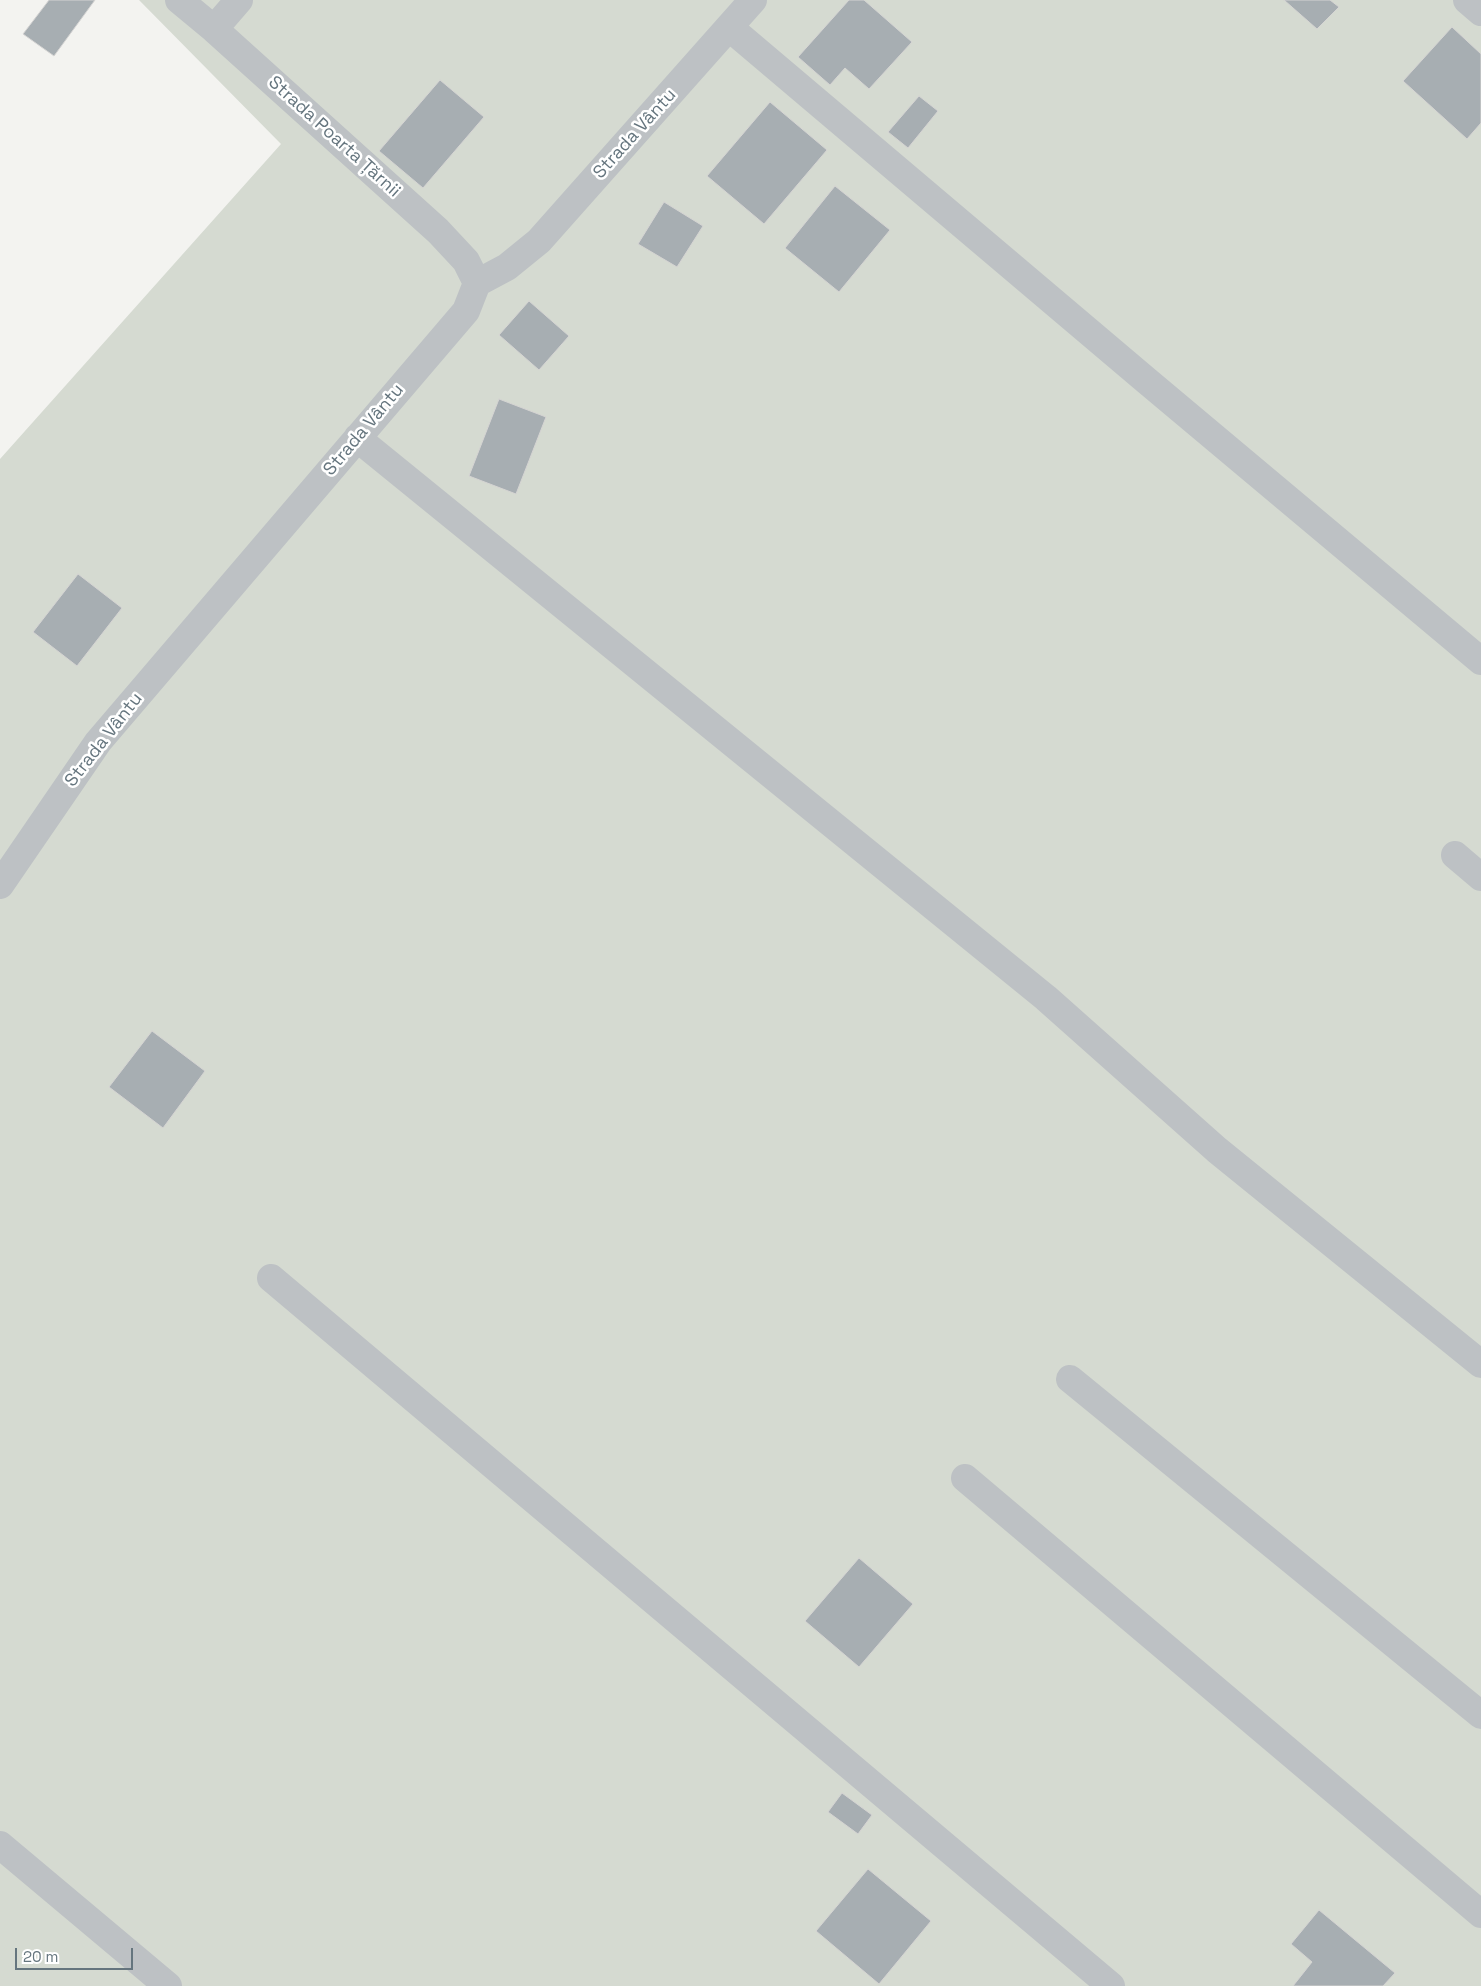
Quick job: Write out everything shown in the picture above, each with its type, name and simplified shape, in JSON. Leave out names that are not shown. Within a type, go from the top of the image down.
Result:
[{"type":"street","name":"Strada Poarta Țărnii","points":[[179,0],[214,29],[438,231],[466,261],[477,283]]},
{"type":"street","points":[[214,29],[239,0]]},
{"type":"street","name":"Strada Vântu","points":[[0,885],[98,742],[466,311],[477,283],[508,267],[539,241],[753,0]]},
{"type":"street","points":[[1467,0],[1481,12]]},
{"type":"street","points":[[730,28],[1139,375],[1481,661]]},
{"type":"street","points":[[357,438],[1046,998],[1217,1150],[1481,1364]]},
{"type":"street","points":[[1455,855],[1481,877]]},
{"type":"street","points":[[271,1278],[1111,1986]]},
{"type":"street","points":[[1070,1379],[1481,1715]]},
{"type":"street","points":[[965,1478],[1481,1914]]},
{"type":"street","points":[[0,1845],[168,1986]]},
{"type":"shaded area","points":[[139,0],[1481,0],[1481,1986],[0,1986],[0,459],[281,144]]},
{"type":"building","points":[[49,0],[95,0],[54,56],[23,34]]},
{"type":"building","points":[[849,0],[864,0],[912,42],[869,89],[845,68],[830,85],[798,57]]},
{"type":"building","points":[[1284,0],[1330,0],[1339,7],[1317,29]]},
{"type":"building","points":[[1452,27],[1481,54],[1481,123],[1467,139],[1403,81]]},
{"type":"building","points":[[440,80],[484,117],[423,188],[379,151]]},
{"type":"building","points":[[919,96],[938,111],[908,148],[888,132]]},
{"type":"building","points":[[770,102],[827,150],[764,224],[707,176]]},
{"type":"building","points":[[835,186],[890,230],[839,292],[785,248]]},
{"type":"building","points":[[664,202],[703,226],[677,267],[638,244]]},
{"type":"building","points":[[529,301],[569,336],[539,370],[499,335]]},
{"type":"building","points":[[499,399],[546,417],[516,494],[469,476]]},
{"type":"building","points":[[78,574],[122,608],[77,666],[33,632]]},
{"type":"building","points":[[152,1031],[205,1071],[163,1128],[109,1087]]},
{"type":"building","points":[[859,1558],[913,1604],[859,1667],[805,1621]]},
{"type":"building","points":[[842,1793],[872,1815],[858,1834],[828,1812]]},
{"type":"building","points":[[868,1869],[931,1921],[879,1984],[816,1931]]},
{"type":"building","points":[[1319,1910],[1395,1973],[1383,1986],[1293,1986],[1312,1962],[1291,1944]]}]
